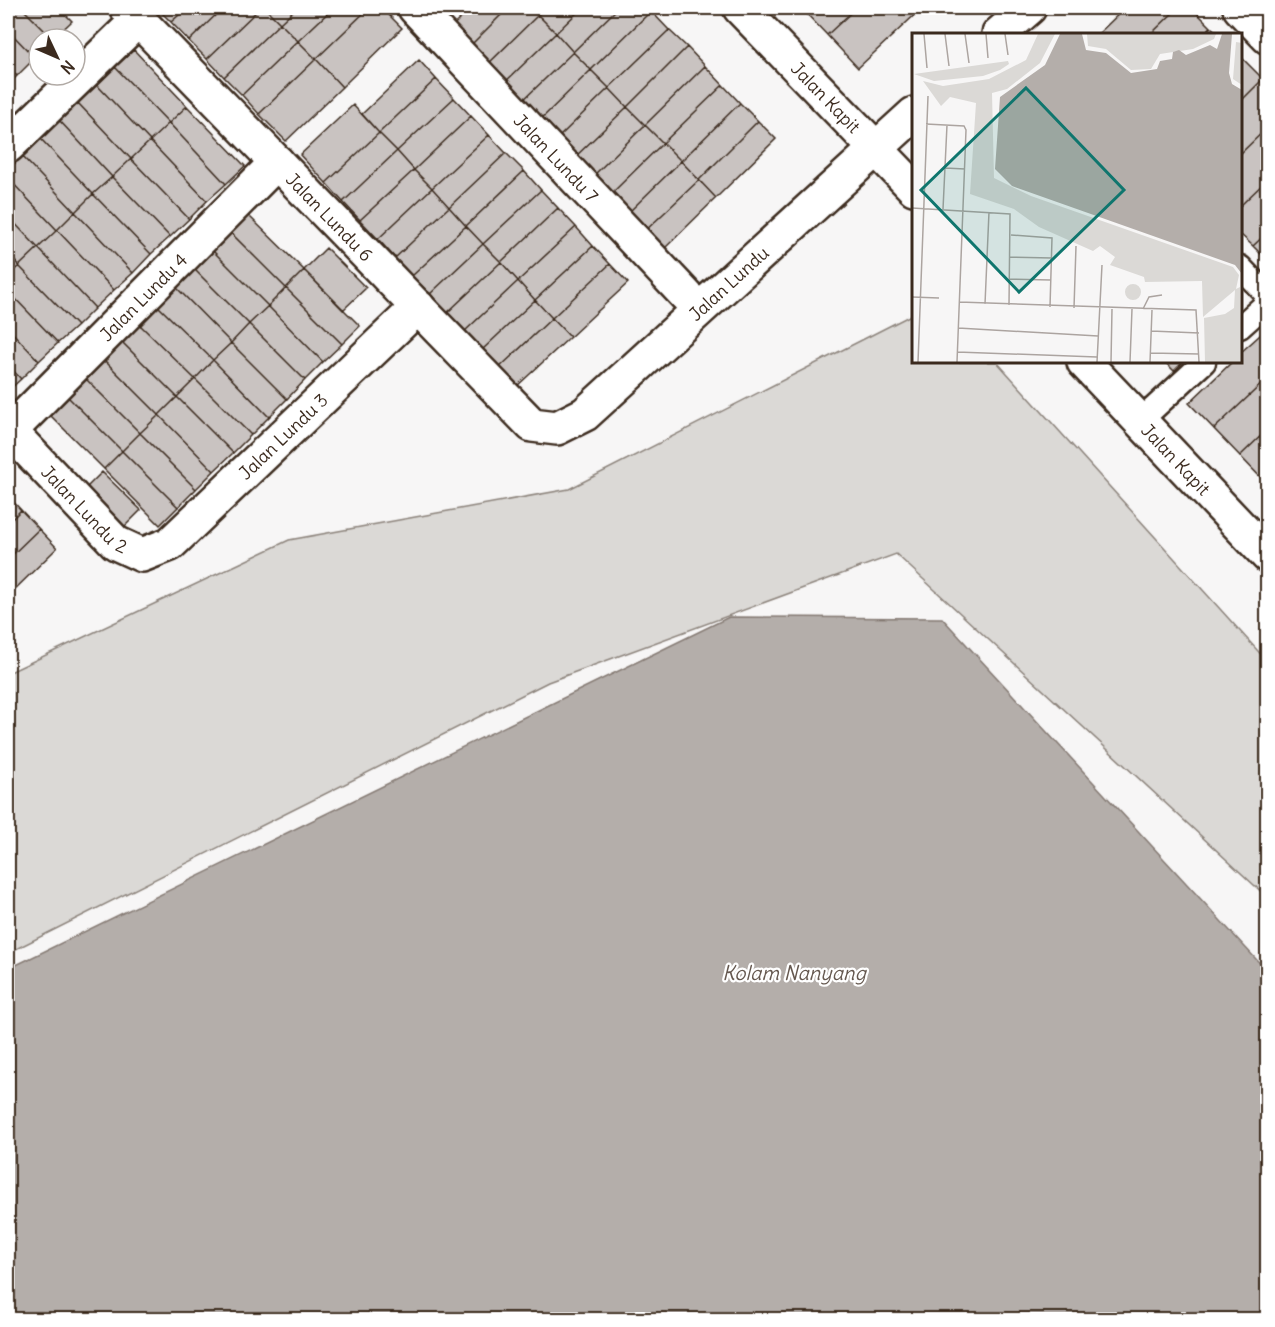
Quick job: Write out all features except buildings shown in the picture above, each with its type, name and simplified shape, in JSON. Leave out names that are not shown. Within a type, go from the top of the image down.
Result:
[{"type":"street","name":"Jalan Lundu 7","points":[[415,8],[698,308]]},
{"type":"street","name":"Jalan Kapit","points":[[740,8],[874,150],[912,186]]},
{"type":"street","points":[[1240,8],[1268,36]]},
{"type":"street","points":[[8,146],[133,13]]},
{"type":"street","name":"Jalan Lundu 6","points":[[133,13],[532,425]]},
{"type":"street","name":"Jalan Lundu","points":[[532,425],[557,428],[585,414],[698,308],[912,116]]},
{"type":"street","name":"Jalan Lundu 4","points":[[9,430],[277,162]]},
{"type":"street","name":"Jalan Lundu 3","points":[[142,555],[170,543],[418,307]]},
{"type":"street","name":"Jalan Kapit","points":[[1085,363],[1268,556]]},
{"type":"street","name":"Jalan Lundu 2","points":[[9,430],[117,543],[142,555]]},
{"type":"lane","points":[[1242,269],[1268,296]]},
{"type":"lane","points":[[1242,325],[1268,302]]},
{"type":"lane","points":[[1140,421],[1203,363]]},
{"type":"shaded area","points":[[912,315],[912,363],[998,363],[1267,661],[1267,897],[896,554],[548,682],[8,953],[8,673],[289,540],[569,489]]},
{"type":"water","name":"Kolam Nanyang","points":[[729,617],[942,618],[1267,971],[1267,1319],[8,1319],[8,969]]}]
